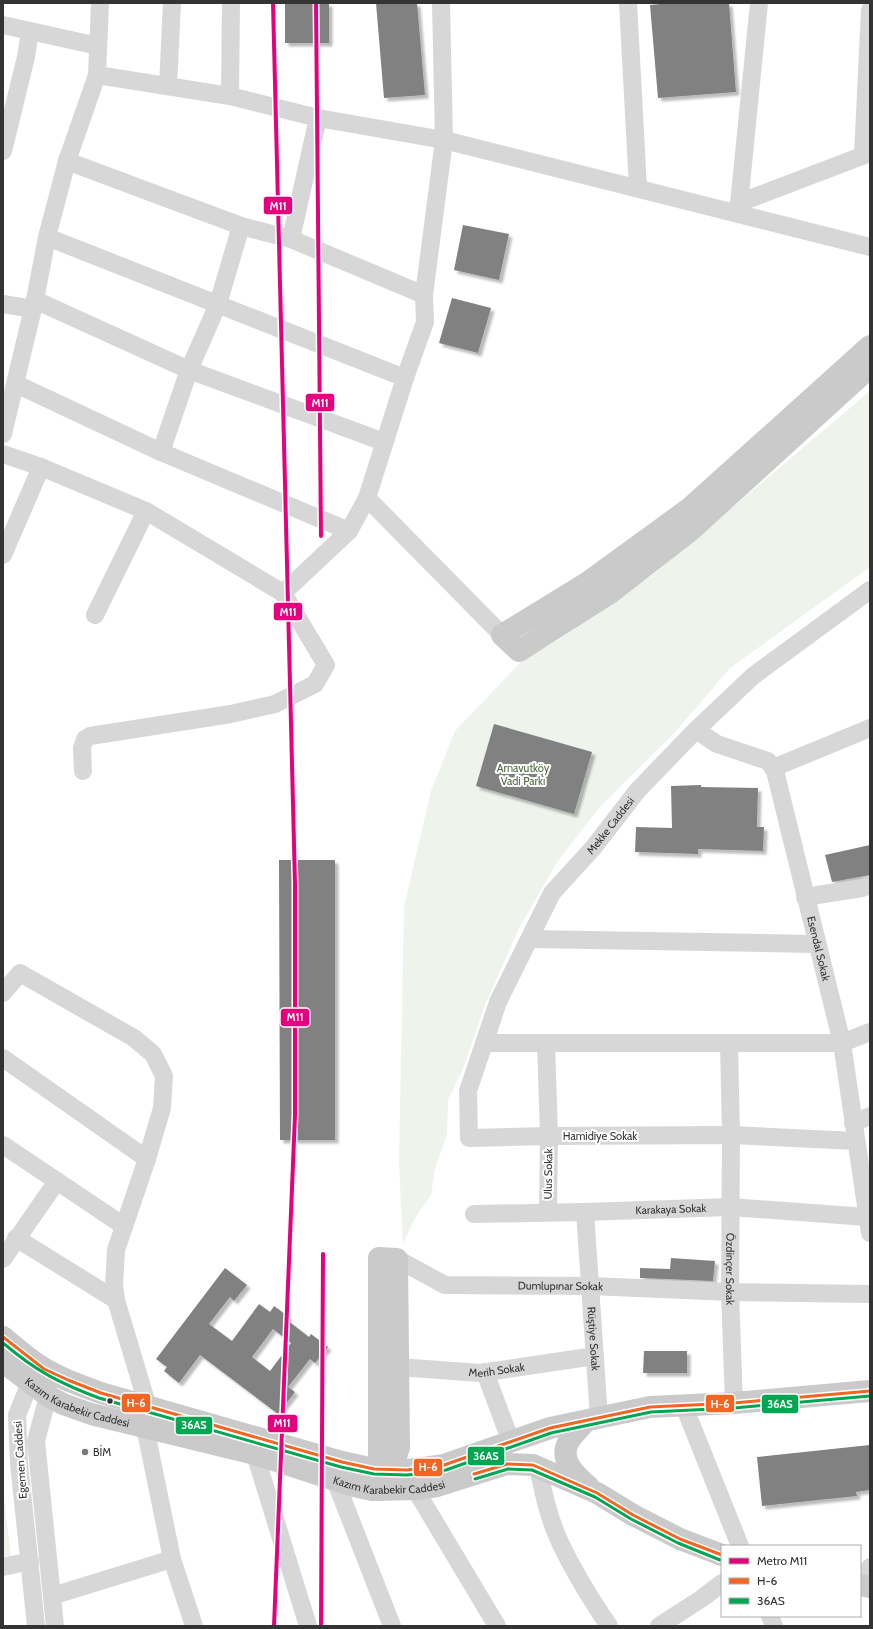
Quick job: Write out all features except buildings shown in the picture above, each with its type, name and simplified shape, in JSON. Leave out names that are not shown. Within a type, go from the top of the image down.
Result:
[{"type":"main road","points":[[870,346],[690,508],[587,583],[502,635],[519,651],[610,594],[691,530],[870,367]]},
{"type":"main road","points":[[383,1476],[399,1447],[398,1367],[388,1259]]},
{"type":"main road","points":[[383,1476],[388,1259]]},
{"type":"main road","name":"Kazım Karabekir Caddesi","points":[[3,1337],[37,1364],[38,1376],[48,1396],[63,1404],[91,1414],[147,1417],[342,1462],[415,1489],[438,1486],[507,1464],[533,1465],[597,1493]]},
{"type":"main road","name":"Kazım Karabekir Caddesi","points":[[3,1362],[38,1376],[78,1385],[147,1417],[354,1486],[407,1470],[444,1465],[550,1428],[650,1407],[734,1403],[870,1392]]},
{"type":"main road","points":[[592,1420],[569,1441],[565,1453],[568,1464],[574,1474],[597,1493],[633,1514],[680,1539],[721,1555]]},
{"type":"street","points":[[3,434],[34,305],[47,237],[67,161],[97,75],[100,3]]},
{"type":"street","points":[[168,86],[172,3]]},
{"type":"street","points":[[230,96],[231,3]]},
{"type":"street","points":[[282,593],[349,531],[367,498],[405,378],[425,322],[424,295],[444,140],[442,3]]},
{"type":"street","points":[[628,3],[638,188]]},
{"type":"street","points":[[739,208],[760,3]]},
{"type":"street","points":[[739,208],[866,154],[870,10]]},
{"type":"street","points":[[3,25],[98,46]]},
{"type":"street","points":[[3,151],[26,57],[30,31]]},
{"type":"street","points":[[97,75],[230,96],[318,118],[444,140],[638,188],[739,208],[870,247]]},
{"type":"street","points":[[291,239],[318,118]]},
{"type":"street","points":[[67,161],[241,226],[291,239],[424,295]]},
{"type":"street","points":[[161,452],[189,370],[218,304],[241,226]]},
{"type":"street","points":[[47,237],[405,378]]},
{"type":"street","points":[[3,304],[34,305],[189,370],[384,442]]},
{"type":"street","points":[[16,384],[161,452],[349,531]]},
{"type":"street","points":[[3,454],[41,467],[146,511],[282,593],[326,665],[315,684],[275,704],[231,714],[90,736],[85,739],[82,748],[83,771]]},
{"type":"street","points":[[3,555],[41,467]]},
{"type":"street","points":[[367,498],[502,635]]},
{"type":"street","points":[[95,615],[146,511]]},
{"type":"street","name":"Mekke Caddesi","points":[[469,1138],[468,1091],[498,1002],[531,939],[552,893],[592,848],[638,790],[696,730],[753,676],[870,590]]},
{"type":"street","points":[[696,730],[717,744],[768,761],[773,768],[870,728]]},
{"type":"street","name":"Esendal Sokak","points":[[773,768],[775,771],[816,944],[842,1043],[869,1225]]},
{"type":"street","points":[[805,897],[862,888],[870,885]]},
{"type":"street","points":[[531,939],[816,944]]},
{"type":"street","points":[[3,992],[20,972],[134,1038],[153,1054],[164,1076],[162,1108],[147,1159],[116,1250],[114,1286],[116,1300],[147,1417],[172,1559],[194,1626]]},
{"type":"street","points":[[485,1043],[842,1043],[870,1032]]},
{"type":"street","name":"Ulus Sokak","points":[[546,1043],[549,1136],[548,1212]]},
{"type":"street","name":"Özdinçer Sokak","points":[[729,1043],[731,1135],[730,1292],[734,1403]]},
{"type":"street","points":[[3,1058],[147,1159]]},
{"type":"street","points":[[853,1123],[870,1116]]},
{"type":"street","name":"Hamidiye Sokak","points":[[469,1138],[731,1135],[856,1141]]},
{"type":"street","points":[[3,1144],[124,1226]]},
{"type":"street","points":[[3,1258],[57,1181]]},
{"type":"street","name":"Karakaya Sokak","points":[[474,1214],[730,1207],[869,1225]]},
{"type":"street","name":"Rüştiye Sokak","points":[[585,1212],[595,1356],[592,1420]]},
{"type":"street","points":[[16,1238],[116,1300]]},
{"type":"street","name":"Dumlupınar Sokak","points":[[388,1259],[445,1285],[590,1286],[730,1292],[870,1294]]},
{"type":"street","name":"Merih Sokak","points":[[398,1367],[463,1372],[485,1372],[595,1356]]},
{"type":"street","points":[[485,1372],[512,1442]]},
{"type":"street","name":"Egemen Caddesi","points":[[36,1626],[19,1463],[18,1415],[38,1376]]},
{"type":"street","name":"Egemen Caddesi","points":[[48,1396],[36,1441],[55,1626]]},
{"type":"street","points":[[684,1406],[740,1545]]},
{"type":"street","points":[[255,1454],[308,1626]]},
{"type":"street","points":[[538,1467],[545,1499],[558,1537],[587,1593],[609,1626]]},
{"type":"street","points":[[335,1480],[392,1626]]},
{"type":"street","points":[[415,1489],[497,1626]]},
{"type":"street","points":[[52,1596],[172,1559]]},
{"type":"street","points":[[3,1567],[30,1561]]},
{"type":"street","points":[[659,1626],[701,1599],[721,1584]]},
{"type":"green space","name":"Arnavutköy Vadi Parkı","points":[[870,391],[870,567],[730,668],[676,731],[598,809],[558,861],[519,928],[485,1005],[464,1066],[448,1100],[447,1134],[435,1169],[431,1195],[415,1218],[403,1244],[399,1163],[404,907],[431,791],[455,731],[521,662],[560,639],[654,574]]},
{"type":"green space","points":[[3,1487],[11,1557],[3,1559]]},
{"type":"metro line","name":"M11","points":[[273,3],[295,884],[295,1115],[274,1626]]},
{"type":"metro line","name":"M11","points":[[316,3],[321,536]]},
{"type":"metro line","name":"M11","points":[[321,1626],[323,1254]]},
{"type":"transit line","name":"H-6","points":[[3,1337],[44,1369],[101,1393],[342,1462],[374,1469],[407,1470],[444,1465],[550,1428],[650,1407],[734,1403],[870,1391]]},
{"type":"transit line","name":"36AS","points":[[3,1343],[37,1369],[72,1387],[99,1398],[341,1467],[374,1474],[407,1475],[446,1470],[551,1433],[651,1412],[734,1408],[870,1396]]},
{"type":"transit line","name":"H-6","points":[[474,1474],[507,1464],[533,1465],[597,1493],[633,1515],[680,1539],[721,1555]]},
{"type":"transit line","name":"36AS","points":[[475,1479],[508,1469],[532,1470],[595,1497],[631,1519],[678,1543],[720,1560]]},
{"type":"place","name":"BİM","points":[[85,1452]]}]
